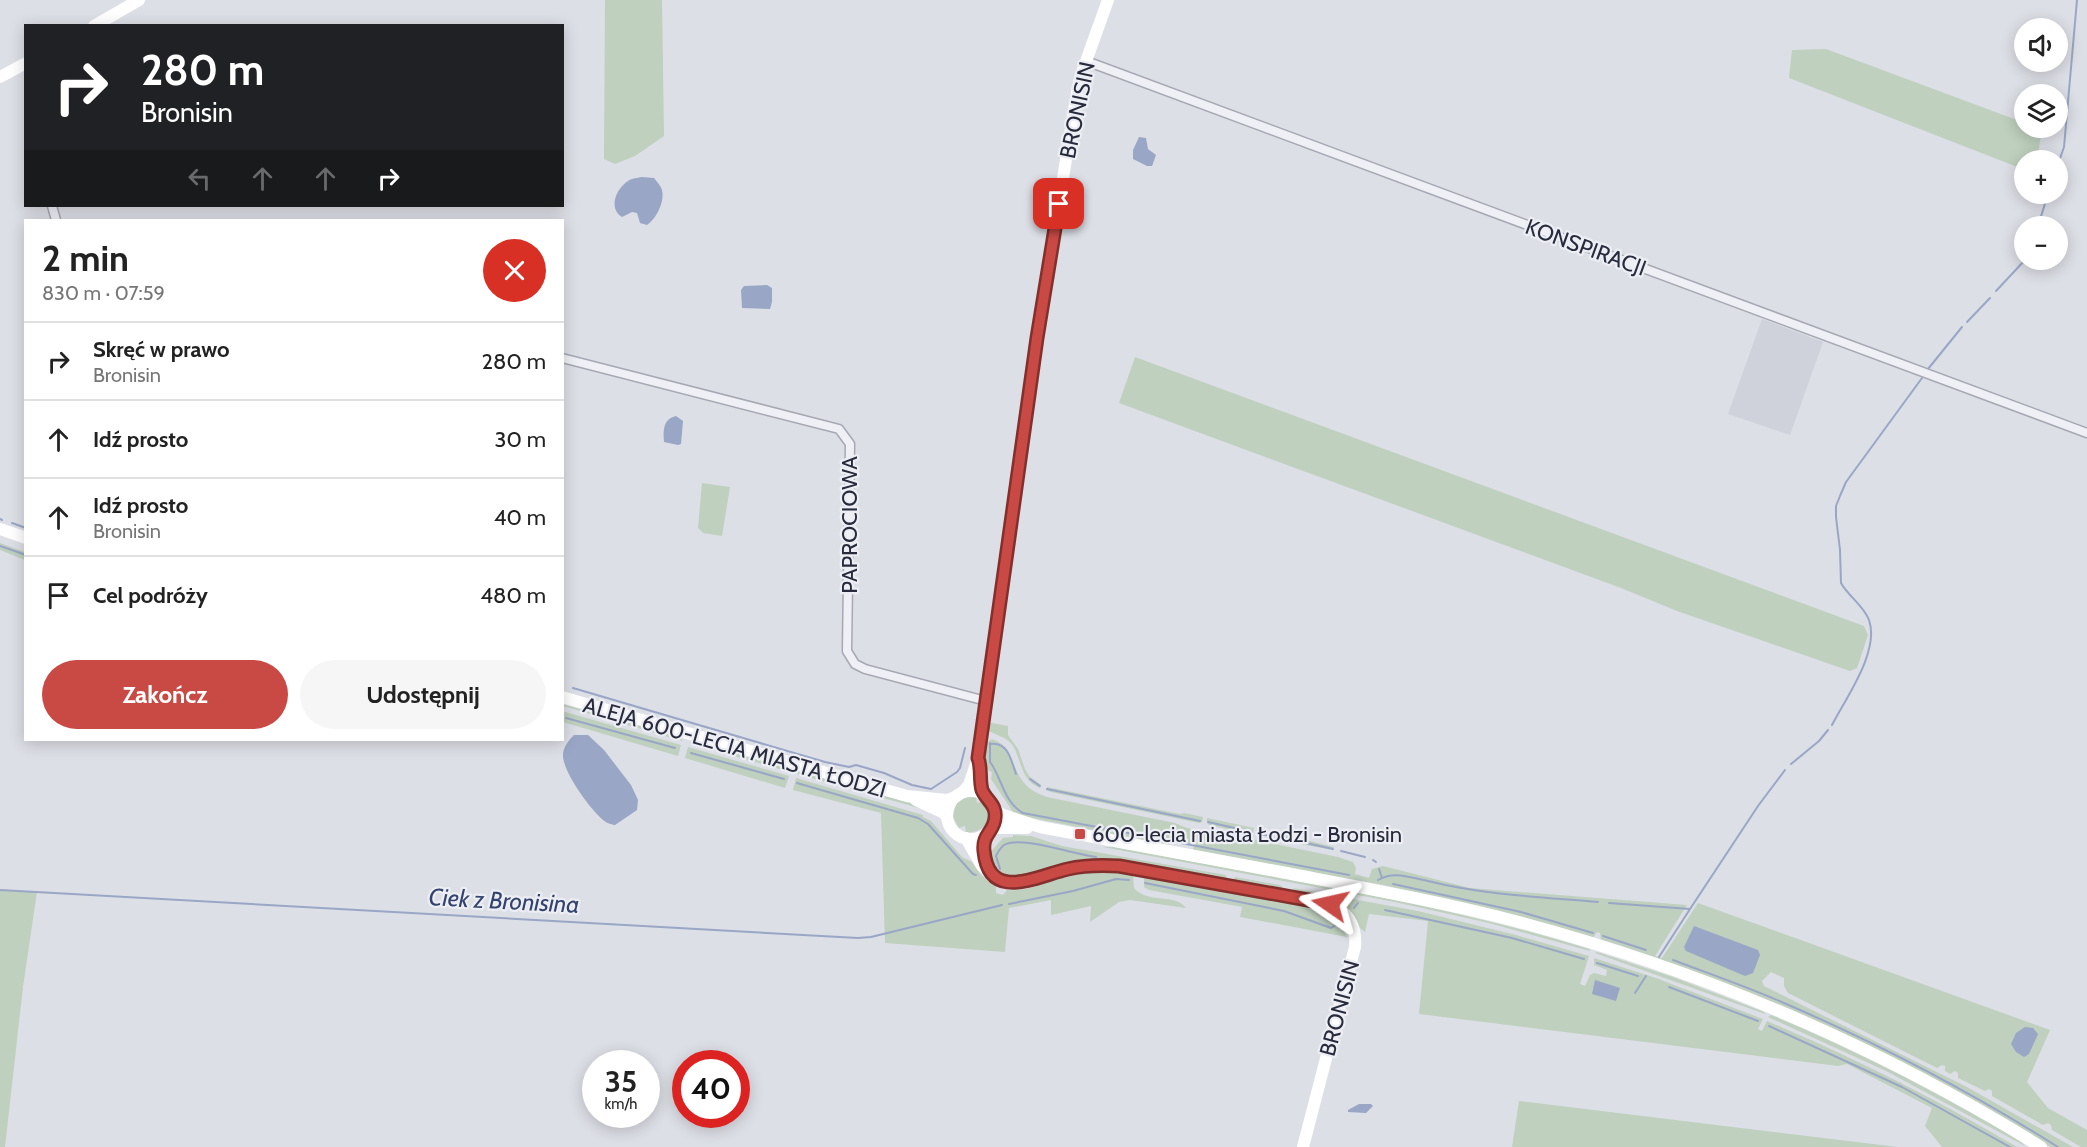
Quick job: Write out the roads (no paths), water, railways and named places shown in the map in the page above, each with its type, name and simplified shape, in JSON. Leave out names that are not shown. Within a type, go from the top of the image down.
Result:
[{"type":"main road","points":[[97,24],[125,4],[139,0]]},
{"type":"main road","name":"BRONISIN","points":[[959,795],[969,785],[978,758],[1037,338],[1077,92],[1108,0]]},
{"type":"main road","points":[[0,77],[24,64]]},
{"type":"main road","points":[[0,529],[24,537]]},
{"type":"main road","name":"ALEJA 600-LECIA MIASTA ŁODZI","points":[[564,699],[907,796],[947,816]]},
{"type":"main road","name":"BRONISIN","points":[[978,758],[981,765],[981,787],[984,794]]},
{"type":"main road","points":[[973,791],[984,794],[990,799],[995,810],[995,821],[988,831],[978,838],[966,838],[955,833],[947,816],[951,803],[959,795],[973,791]]},
{"type":"main road","name":"ALEJA 600-LECIA MIASTA ŁODZI","points":[[907,796],[947,800],[959,795]]},
{"type":"main road","points":[[995,810],[1003,815],[1040,827],[1409,896],[1514,921],[1622,953],[1737,995],[1838,1038],[1932,1085],[2041,1147]]},
{"type":"main road","points":[[988,831],[1040,827]]},
{"type":"main road","points":[[988,831],[984,852],[988,871]]},
{"type":"main road","points":[[966,838],[979,863],[988,871]]},
{"type":"main road","name":"BRONISIN","points":[[988,871],[999,879],[1015,883],[1075,868],[1100,865],[1119,866],[1326,903],[1342,911],[1354,928],[1355,947],[1303,1147]]},
{"type":"street","name":"KONSPIRACJI","points":[[1086,61],[2087,433]]},
{"type":"street","name":"PAPROCIOWA","points":[[564,359],[839,429],[850,444],[847,651],[855,664],[865,669],[986,701]]},
{"type":"water","points":[[1139,137],[1146,138],[1148,149],[1156,155],[1152,166],[1133,159],[1133,150]]},
{"type":"water","points":[[654,178],[661,187],[663,195],[659,210],[647,225],[640,223],[637,213],[632,212],[622,217],[615,209],[615,199],[624,184],[631,179]]},
{"type":"water","points":[[767,285],[772,288],[770,309],[742,308],[741,290],[744,286]]},
{"type":"water","points":[[676,416],[683,421],[681,444],[678,445],[664,442],[666,422]]},
{"type":"water","points":[[574,735],[588,735],[604,750],[631,785],[638,800],[637,810],[615,825],[600,817],[579,792],[567,771],[563,752]]},
{"type":"water","points":[[1694,926],[1758,950],[1760,955],[1753,973],[1745,976],[1686,951],[1684,947]]},
{"type":"water","points":[[1595,980],[1620,988],[1616,1001],[1592,994]]},
{"type":"water","points":[[2025,1027],[2033,1028],[2038,1034],[2029,1054],[2024,1057],[2016,1052],[2011,1044],[2016,1033]]},
{"type":"water","points":[[1359,1104],[1373,1106],[1366,1113],[1348,1112]]},
{"type":"waterway","name":"Ciek z Bronisina","points":[[2063,150],[2077,0]]},
{"type":"waterway","name":"Ciek z Bronisina","points":[[2041,216],[2045,204]]},
{"type":"waterway","name":"Ciek z Bronisina","points":[[1996,291],[2016,270]]},
{"type":"waterway","name":"Ciek z Bronisina","points":[[1967,322],[1990,298]]},
{"type":"waterway","name":"Ciek z Bronisina","points":[[1928,369],[1962,327]]},
{"type":"waterway","name":"Ciek z Bronisina","points":[[1832,725],[1866,660],[1871,632],[1867,615],[1841,583],[1836,506],[1846,482],[1922,378]]},
{"type":"waterway","points":[[12,523],[24,527]]},
{"type":"waterway","points":[[0,546],[24,554]]},
{"type":"waterway","points":[[573,688],[825,762],[849,767],[856,765],[884,773],[912,785],[931,789],[957,772],[965,748]]},
{"type":"waterway","points":[[566,718],[675,748]]},
{"type":"waterway","name":"Ciek z Bronisina","points":[[1791,764],[1819,741],[1828,730]]},
{"type":"waterway","points":[[990,743],[990,762],[1011,803],[1023,813],[1349,875]]},
{"type":"waterway","points":[[990,744],[1001,745],[1005,748],[1016,774]]},
{"type":"waterway","points":[[691,753],[784,779]]},
{"type":"waterway","name":"Ciek z Bronisina","points":[[1609,903],[1690,909],[1758,806],[1785,770]]},
{"type":"waterway","points":[[1030,779],[1040,786]]},
{"type":"waterway","points":[[797,783],[918,818],[928,824],[976,875]]},
{"type":"waterway","points":[[1047,789],[1200,821]]},
{"type":"waterway","points":[[1208,822],[1252,832]]},
{"type":"waterway","points":[[1259,834],[1272,836]]},
{"type":"waterway","points":[[1279,837],[1333,849]]},
{"type":"waterway","points":[[1000,869],[996,856],[1004,845],[1012,843],[1035,844],[1096,857]]},
{"type":"waterway","points":[[1341,851],[1365,857]]},
{"type":"waterway","points":[[1379,869],[1382,878]]},
{"type":"waterway","name":"Ciek z Bronisina","points":[[1378,880],[1390,876],[1403,876],[1491,892],[1598,902]]},
{"type":"waterway","name":"Ciek z Bronisina","points":[[1009,904],[1073,891],[1116,879],[1129,880]]},
{"type":"waterway","name":"Ciek z Bronisina","points":[[1145,883],[1284,911],[1331,928],[1338,924]]},
{"type":"waterway","points":[[1393,884],[1521,912],[1593,933]]},
{"type":"waterway","name":"Ciek z Bronisina","points":[[0,890],[858,938],[871,937],[1002,905]]},
{"type":"waterway","name":"Ciek z Bronisina","points":[[1354,908],[1358,903]]},
{"type":"waterway","points":[[1659,957],[1690,909]]},
{"type":"waterway","points":[[1385,910],[1512,938],[1584,959]]},
{"type":"waterway","points":[[1603,936],[1646,950]]},
{"type":"waterway","points":[[1673,960],[1770,997],[1855,1035],[1958,1088],[2058,1147]]},
{"type":"waterway","points":[[1597,963],[1638,976]]},
{"type":"waterway","points":[[1635,993],[1646,976]]},
{"type":"waterway","points":[[1669,987],[1758,1021]]},
{"type":"waterway","points":[[1769,1026],[1902,1087],[2010,1147]]},
{"type":"place","name":"600-lecia miasta Łodzi - Bronisin","points":[[1080,834]]}]
